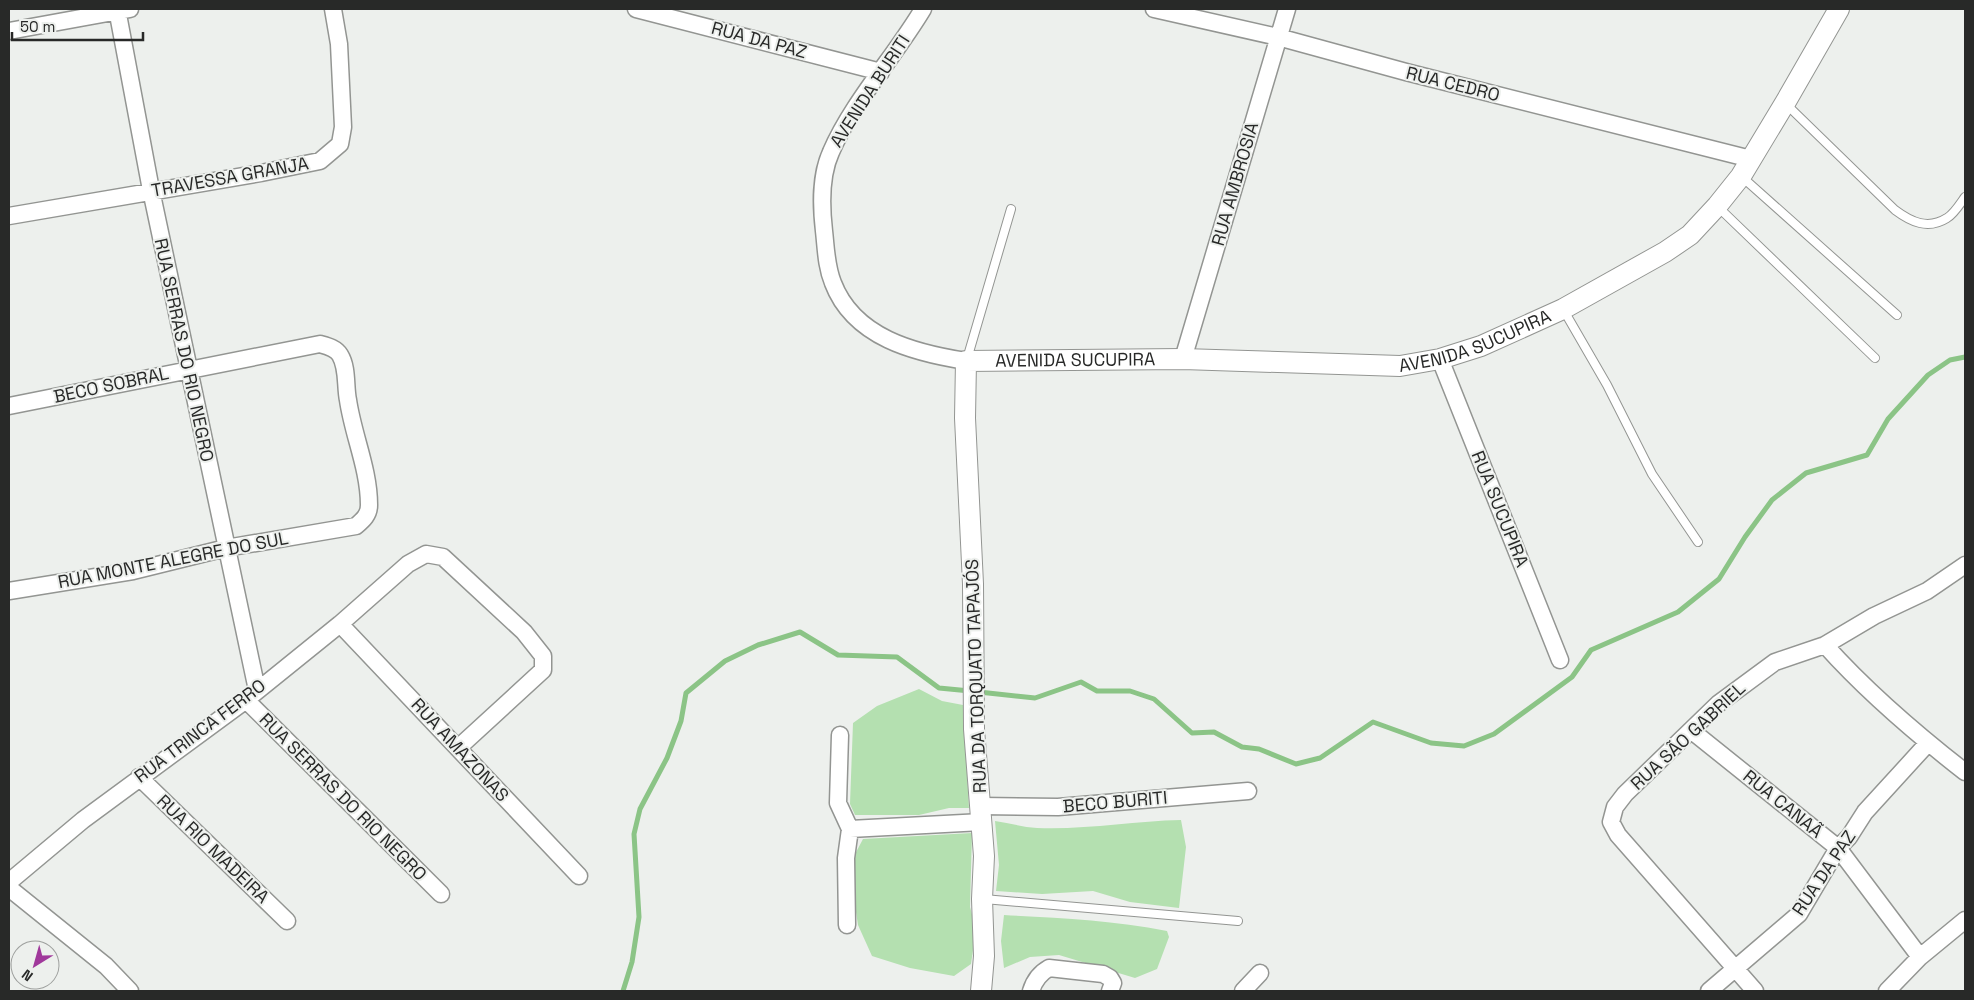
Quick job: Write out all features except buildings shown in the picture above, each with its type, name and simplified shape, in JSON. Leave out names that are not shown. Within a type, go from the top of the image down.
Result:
[{"type":"street","name":"TRAVESSA GRANJA","points":[[9,216],[320,161],[333,152],[340,144],[343,127],[339,44],[333,9]]},
{"type":"street","name":"RUA DA PAZ","points":[[636,9],[881,72]]},
{"type":"street","name":"AVENIDA BURITI","points":[[923,9],[844,128],[830,153],[821,196],[827,265],[840,299],[859,320],[884,339],[913,351],[966,361]]},
{"type":"street","name":"RUA CEDRO","points":[[1154,9],[1278,37],[1406,72],[1751,158]]},
{"type":"street","name":"RUA AMBROSIA","points":[[1184,358],[1287,9]]},
{"type":"street","name":"AVENIDA SUCUPIRA","points":[[966,361],[1184,358],[1400,366],[1440,359],[1481,346],[1562,309],[1690,236],[1741,176],[1839,9]]},
{"type":"street","name":"RUA SERRAS DO RIO NEGRO","points":[[121,10],[151,190],[226,548],[251,695],[441,894]]},
{"type":"street","points":[[9,31],[121,10]]},
{"type":"street","name":"BECO SOBRAL","points":[[9,406],[320,344],[331,347],[339,353],[344,364],[348,401]]},
{"type":"street","name":"RUA SUCUPIRA","points":[[1440,359],[1560,660]]},
{"type":"street","name":"RUA DA TORQUATO TAPAJÓS","points":[[966,361],[965,418],[972,575],[974,729],[984,856],[982,899],[984,956],[981,991]]},
{"type":"street","name":"RUA MONTE ALEGRE DO SUL","points":[[9,591],[133,570],[226,548],[356,526],[368,514],[369,505],[363,458],[348,401]]},
{"type":"street","name":"RUA TRINCA FERRO","points":[[9,882],[82,820],[251,695],[340,624],[408,564],[426,554],[443,557],[524,632],[543,656],[543,670],[458,748]]},
{"type":"street","name":"RUA SÃO GABRIEL","points":[[1735,969],[1618,835],[1611,822],[1615,807],[1625,794],[1718,704],[1775,662],[1825,645],[1874,616],[1928,590],[1965,566]]},
{"type":"street","name":"RUA AMAZONAS","points":[[340,624],[579,876]]},
{"type":"street","points":[[1825,645],[1848,671],[1965,772]]},
{"type":"street","name":"RUA CANAÃ","points":[[1692,730],[1838,848],[1920,957]]},
{"type":"street","points":[[840,735],[838,803],[850,829],[846,858],[847,925]]},
{"type":"street","name":"RUA DA PAZ","points":[[1710,991],[1799,914],[1838,848],[1850,837],[1865,812],[1928,742]]},
{"type":"street","name":"RUA RIO MADEIRA","points":[[139,777],[288,921]]},
{"type":"street","name":"BECO BURITI","points":[[850,829],[981,814],[1248,791]]},
{"type":"street","points":[[9,888],[106,966],[130,991]]},
{"type":"street","points":[[1887,991],[1920,957],[1965,920]]},
{"type":"street","points":[[1031,991],[1033,984],[1049,968],[1103,974],[1110,978],[1113,984],[1111,990]]},
{"type":"street","points":[[1735,969],[1755,991]]},
{"type":"street","points":[[1243,991],[1260,973]]},
{"type":"lane","points":[[1785,103],[1895,210],[1910,221],[1929,225],[1947,218],[1965,197]]},
{"type":"lane","points":[[1741,176],[1897,315]]},
{"type":"lane","points":[[1717,206],[1875,358]]},
{"type":"lane","points":[[966,361],[1012,209]]},
{"type":"lane","points":[[1562,309],[1607,385],[1652,474],[1698,542]]},
{"type":"lane","points":[[982,899],[1238,921]]},
{"type":"green space","points":[[919,689],[942,701],[963,705],[969,808],[949,808],[919,815],[855,815],[850,804],[853,723],[877,706]]},
{"type":"green space","points":[[1181,820],[1186,847],[1179,908],[1130,902],[1093,891],[1042,894],[996,891],[999,865],[995,821],[1032,827],[1055,828]]},
{"type":"green space","points":[[972,833],[970,907],[976,929],[971,964],[954,976],[910,968],[872,956],[858,925],[853,893],[854,856],[863,839]]},
{"type":"green space","points":[[1004,915],[1126,924],[1167,931],[1169,937],[1157,969],[1135,978],[1059,955],[1030,957],[1004,968],[1001,941]]},
{"type":"waterway","points":[[979,692],[1035,698],[1081,682],[1097,691],[1130,691],[1154,699],[1192,733],[1214,732],[1242,747],[1259,749],[1296,764],[1320,758],[1373,722],[1431,743],[1464,746],[1494,734],[1572,677],[1591,650],[1678,612],[1719,579],[1745,537],[1772,500],[1806,473],[1867,455],[1888,419],[1928,375],[1950,360],[1965,357]]},
{"type":"waterway","points":[[623,991],[632,962],[639,917],[634,834],[640,809],[667,758],[681,721],[686,693],[725,661],[758,645],[800,632],[838,655],[897,657],[939,688],[970,691]]}]
